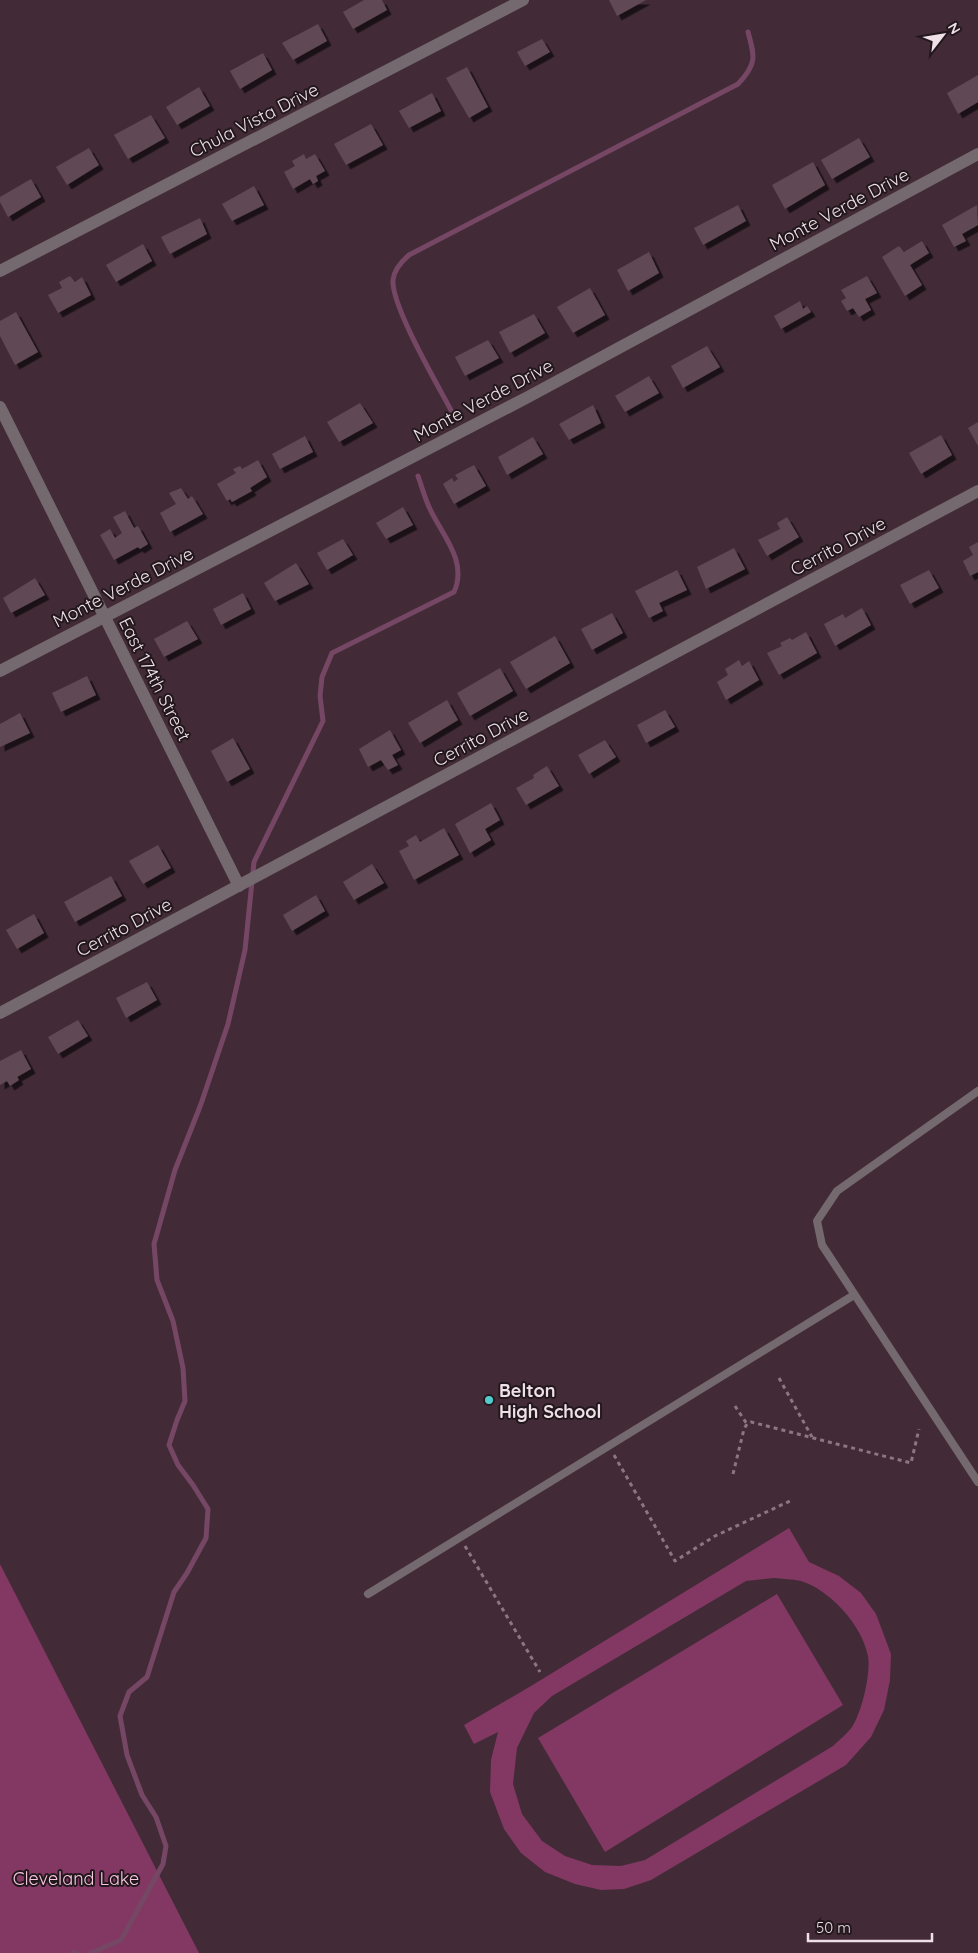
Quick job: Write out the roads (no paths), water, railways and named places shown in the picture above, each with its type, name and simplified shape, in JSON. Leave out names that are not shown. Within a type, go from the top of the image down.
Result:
[{"type":"street","name":"Chula Vista Drive","points":[[0,271],[523,0]]},
{"type":"street","name":"Monte Verde Drive","points":[[0,671],[528,397],[978,154]]},
{"type":"street","name":"East 174th Street","points":[[0,407],[239,886]]},
{"type":"street","name":"Cerrito Drive","points":[[0,1013],[978,491]]},
{"type":"lane","points":[[978,1091],[837,1191],[817,1221],[822,1245],[978,1482]]},
{"type":"lane","points":[[368,1594],[854,1295]]},
{"type":"waterway","points":[[453,414],[407,327],[394,292],[393,280],[401,263],[409,255],[738,84],[749,71],[753,60],[748,32]]},
{"type":"waterway","points":[[91,1953],[121,1940],[163,1864],[166,1846],[156,1817],[142,1795],[127,1755],[120,1716],[129,1692],[147,1677],[174,1592],[206,1538],[208,1509],[178,1465],[169,1445],[185,1401],[183,1368],[173,1321],[157,1280],[154,1244],[175,1170],[201,1104],[228,1024],[245,950],[254,862],[323,721],[320,696],[322,677],[332,653],[454,592],[458,570],[456,559],[428,505],[418,476]]},
{"type":"place","name":"Belton High School","points":[[489,1400]]},
{"type":"park label","name":"Cleveland Lake","points":[[76,1878]]}]
